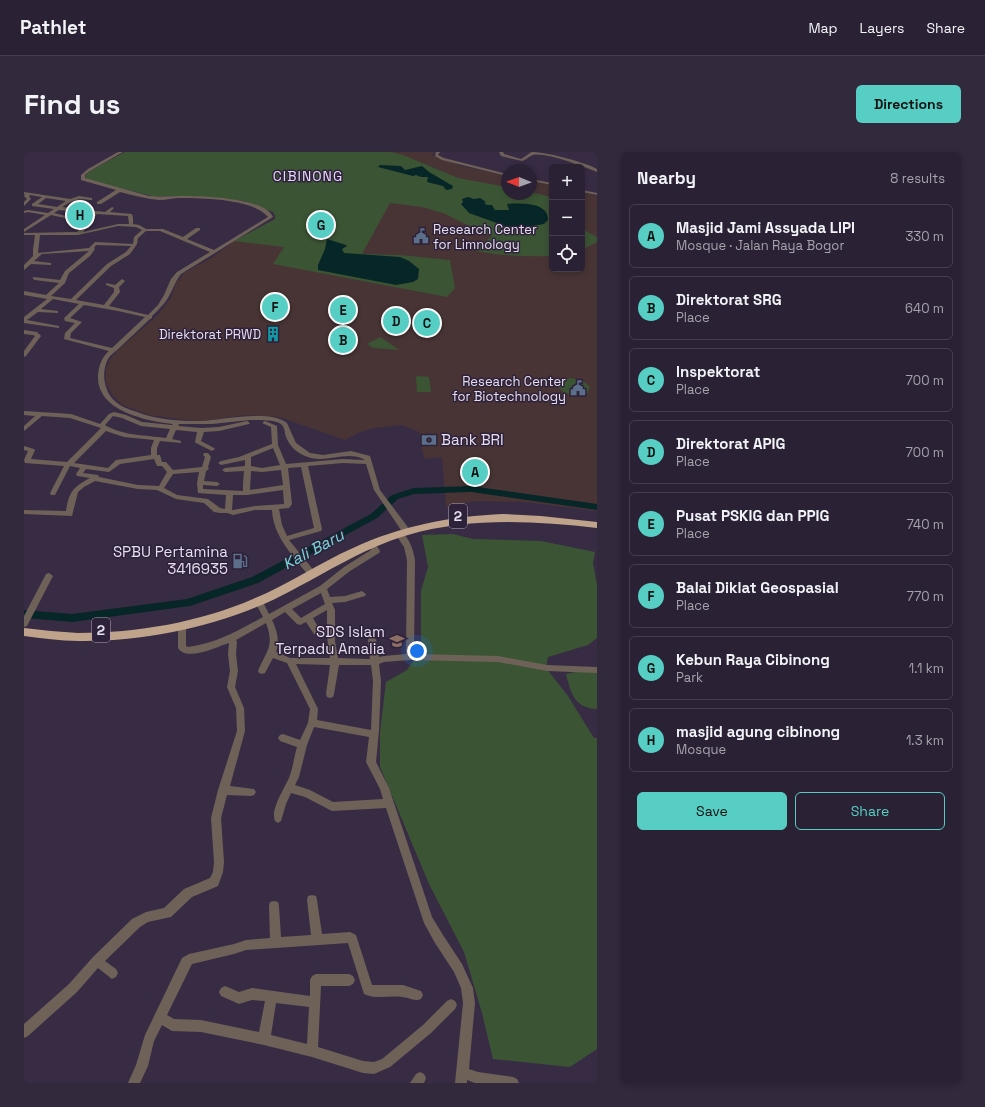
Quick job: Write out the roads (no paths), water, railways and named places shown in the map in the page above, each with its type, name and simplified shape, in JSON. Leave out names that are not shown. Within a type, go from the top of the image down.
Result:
[{"type":"highway","name":"2","points":[[24,632],[78,637],[103,636],[136,632],[189,621],[249,599],[366,540],[444,518],[510,512],[541,513],[597,520]]},
{"type":"highway","name":"2","points":[[26,621],[79,631],[107,630],[218,617],[259,602],[308,569],[402,531],[446,523],[514,517],[543,518],[597,525]]},
{"type":"street","points":[[24,512],[69,514],[75,491],[80,486],[95,479],[138,487],[160,489],[176,497],[206,501],[216,510],[233,513],[255,508],[288,505],[284,467],[275,445],[275,431],[272,424],[246,423],[219,429],[201,430],[147,418],[119,407],[107,396],[102,388],[101,380],[103,364],[106,357],[150,317],[164,301],[176,276],[270,219],[270,214],[254,206],[232,200],[183,197],[156,198],[86,181],[83,177],[89,170],[121,152]]},
{"type":"street","points":[[438,152],[436,155],[443,159],[501,174]]},
{"type":"street","points":[[501,152],[502,155],[524,159],[536,153],[568,156],[578,159],[597,171]]},
{"type":"street","points":[[586,165],[592,163],[597,166]]},
{"type":"street","points":[[537,181],[549,183]]},
{"type":"street","points":[[100,203],[121,189]]},
{"type":"street","points":[[585,192],[597,194]]},
{"type":"street","points":[[24,193],[70,200]]},
{"type":"street","points":[[24,205],[29,199],[26,196],[30,193]]},
{"type":"street","points":[[46,196],[34,205],[130,216],[130,225]]},
{"type":"street","points":[[24,231],[70,200],[79,197],[90,199]]},
{"type":"street","points":[[106,213],[112,208]]},
{"type":"street","points":[[24,212],[28,211],[68,218]]},
{"type":"street","points":[[78,234],[96,213]]},
{"type":"street","points":[[24,234],[78,234],[130,225],[137,226],[145,230]]},
{"type":"street","points":[[184,239],[198,229]]},
{"type":"street","points":[[135,230],[161,230],[215,252]]},
{"type":"street","points":[[72,301],[108,265],[128,253],[133,245],[136,244],[137,236],[145,230]]},
{"type":"street","points":[[36,256],[35,252],[38,234]]},
{"type":"street","points":[[38,310],[63,282],[68,272],[78,262],[93,251],[91,249],[95,243],[133,245]]},
{"type":"street","points":[[24,268],[36,256],[44,253],[91,249]]},
{"type":"street","points":[[31,262],[49,264]]},
{"type":"street","points":[[35,278],[63,282]]},
{"type":"street","points":[[105,307],[117,292],[116,287],[122,281]]},
{"type":"street","points":[[108,284],[116,287]]},
{"type":"street","points":[[78,287],[85,288]]},
{"type":"street","points":[[26,292],[150,317]]},
{"type":"street","points":[[83,303],[67,318],[67,320],[79,322],[68,333],[67,339],[114,350]]},
{"type":"street","points":[[24,320],[32,312],[38,310],[56,312]]},
{"type":"street","points":[[24,320],[57,327]]},
{"type":"street","points":[[24,332],[35,333],[38,336],[26,348],[24,355]]},
{"type":"street","points":[[53,493],[69,464],[97,437],[113,414],[113,411],[119,407]]},
{"type":"street","points":[[24,413],[70,416],[114,432],[179,442]]},
{"type":"street","points":[[113,414],[124,416],[141,424],[211,422],[244,418],[282,421],[288,428],[292,442],[308,455],[354,454],[368,458],[377,490],[391,509],[402,531],[408,546],[411,560],[410,657]]},
{"type":"street","points":[[24,430],[40,415]]},
{"type":"street","points":[[168,440],[176,424]]},
{"type":"street","points":[[201,430],[198,442],[212,449]]},
{"type":"street","points":[[154,457],[154,448],[158,438]]},
{"type":"street","points":[[221,463],[248,457],[275,445]]},
{"type":"street","points":[[24,448],[32,450],[27,461],[69,464],[109,470],[118,462],[158,457],[159,464],[164,464],[171,472]]},
{"type":"street","points":[[206,456],[208,458],[206,469],[201,476],[200,491],[242,494],[286,487]]},
{"type":"street","points":[[242,494],[246,484],[248,457]]},
{"type":"street","points":[[225,470],[248,468],[262,470],[343,461],[369,462]]},
{"type":"street","points":[[284,539],[318,529],[304,465]]},
{"type":"street","points":[[84,466],[79,474],[94,476],[96,477],[95,479]]},
{"type":"street","points":[[171,472],[206,469]]},
{"type":"street","points":[[160,489],[171,472]]},
{"type":"street","points":[[200,483],[217,484]]},
{"type":"street","points":[[228,511],[230,492]]},
{"type":"street","points":[[275,507],[275,514],[284,539],[308,569]]},
{"type":"street","points":[[189,621],[182,648],[187,652],[205,648],[230,639],[323,588],[347,569],[376,551],[370,544]]},
{"type":"street","points":[[26,621],[49,576]]},
{"type":"street","points":[[323,588],[329,602],[335,662],[330,694]]},
{"type":"street","points":[[286,608],[298,622],[308,618],[329,602],[362,594]]},
{"type":"street","points":[[259,602],[271,624],[273,634],[272,654],[265,662],[262,670]]},
{"type":"street","points":[[308,618],[316,632],[331,633]]},
{"type":"street","points":[[24,1032],[73,988],[97,960],[136,923],[146,917],[167,913],[188,892],[214,882],[218,872],[219,862],[216,818],[241,731],[242,719],[240,708],[231,687],[234,666],[232,654],[233,642],[230,639]]},
{"type":"street","points":[[372,640],[376,662],[377,681],[371,762],[384,788],[428,919],[458,968],[467,988],[469,1003],[462,1078],[478,1078],[513,1083]]},
{"type":"street","points":[[272,654],[290,661],[335,662],[376,662],[384,659],[410,657],[498,659],[547,668],[597,670]]},
{"type":"street","points":[[278,818],[281,804],[294,777],[302,745],[312,723],[314,709],[290,661]]},
{"type":"street","points":[[312,723],[374,734]]},
{"type":"street","points":[[283,738],[302,745]]},
{"type":"street","points":[[290,788],[307,793],[332,807],[389,802]]},
{"type":"street","points":[[223,790],[251,792]]},
{"type":"street","points":[[312,900],[317,940]]},
{"type":"street","points":[[274,906],[276,943]]},
{"type":"street","points":[[134,1083],[142,1066],[149,1038],[184,965],[189,959],[234,949],[246,944],[352,938],[363,979],[368,990],[403,992],[417,995]]},
{"type":"street","points":[[97,960],[112,974]]},
{"type":"street","points":[[312,1051],[316,980],[349,980]]},
{"type":"street","points":[[225,992],[239,998],[252,994],[315,1002]]},
{"type":"street","points":[[264,1039],[272,996]]},
{"type":"street","points":[[160,1017],[172,1025],[201,1026],[312,1051],[363,1067],[378,1067],[386,1063],[427,1029],[452,1005]]},
{"type":"waterway","name":"Kali Baru","points":[[24,614],[72,618],[187,603],[255,580],[374,516],[395,497],[414,491],[471,489],[597,507]]},
{"type":"place","name":"masjid agung cibinong","points":[[80,215]]},
{"type":"place","name":"Kebun Raya Cibinong","points":[[321,225]]},
{"type":"place","name":"Research Center for Limnology","points":[[421,236]]},
{"type":"place","name":"Balai Diklat Geospasial","points":[[275,307]]},
{"type":"place","name":"Pusat PSKIG dan PPIG","points":[[343,310]]},
{"type":"place","name":"Direktorat APIG","points":[[396,321]]},
{"type":"place","name":"Inspektorat","points":[[427,323]]},
{"type":"place","name":"Direktorat PRWD","points":[[273,334]]},
{"type":"place","name":"Direktorat SRG","points":[[343,340]]},
{"type":"place","name":"Research Center for Biotechnology","points":[[578,388]]},
{"type":"place","name":"Bank BRI","points":[[429,440]]},
{"type":"place","name":"Masjid Jami Assyada LIPI","points":[[475,472]]},
{"type":"place","name":"SPBU Pertamina 3416935","points":[[240,561]]},
{"type":"place","name":"SDS Islam Terpadu Amalia","points":[[397,641]]},
{"type":"district","name":"CIBINONG","points":[[308,176]]}]
